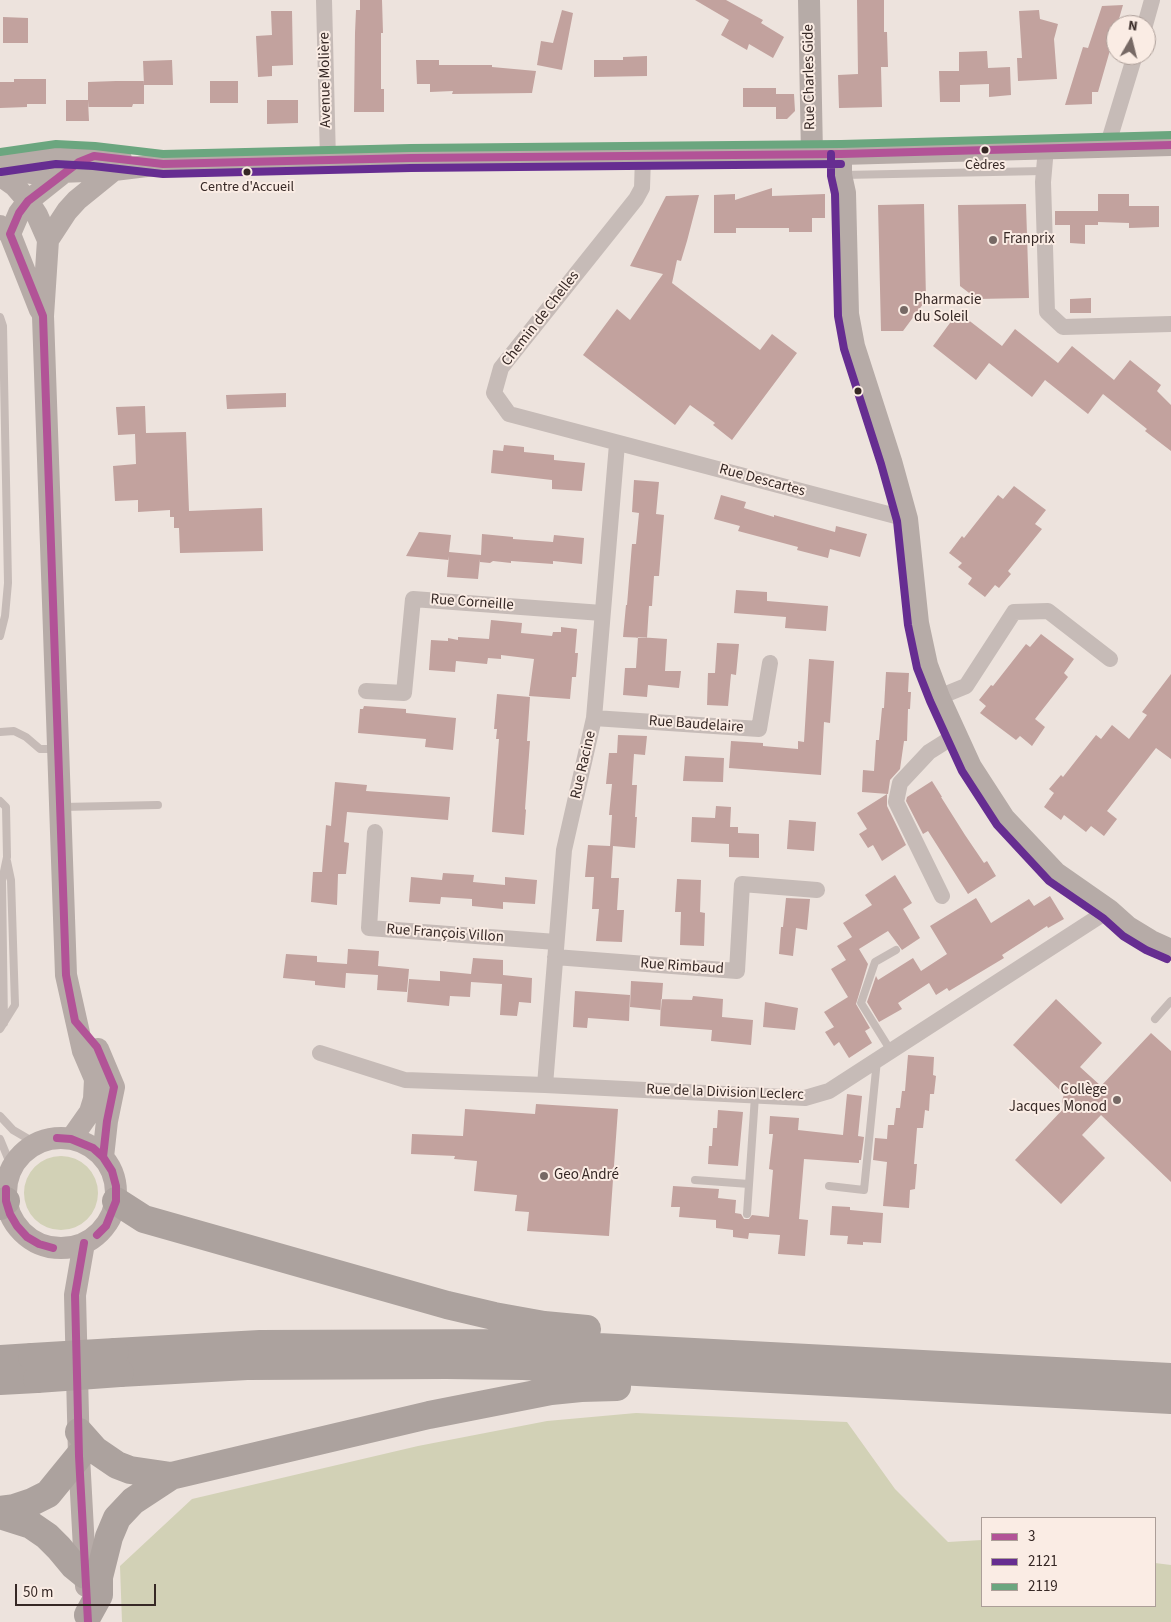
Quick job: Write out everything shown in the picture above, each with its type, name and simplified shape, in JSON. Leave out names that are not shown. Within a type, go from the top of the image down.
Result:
[{"type":"highway","points":[[116,1201],[144,1219],[448,1305],[494,1316],[544,1325],[581,1329],[690,1335],[737,1365],[1171,1400]]},
{"type":"highway","points":[[0,1359],[34,1368]]},
{"type":"highway","points":[[0,1382],[34,1368],[117,1362],[247,1366],[446,1364],[523,1366],[737,1365],[1171,1377]]},
{"type":"highway","points":[[88,1619],[99,1595],[100,1570],[109,1537],[117,1518],[133,1501],[171,1476],[429,1415],[551,1391],[581,1388],[688,1390],[737,1365]]},
{"type":"highway","points":[[0,1510],[32,1502],[48,1494],[79,1444],[95,1450],[117,1465],[130,1470],[171,1476]]},
{"type":"highway","points":[[0,1515],[30,1525],[47,1536],[74,1566],[85,1575]]},
{"type":"main road","name":"Rue Charles Gide","points":[[809,0],[812,154]]},
{"type":"main road","points":[[0,168],[31,173],[114,170],[163,164],[812,154],[841,165],[1046,148],[1171,145]]},
{"type":"main road","points":[[0,162],[56,154],[94,156],[163,164]]},
{"type":"main road","points":[[42,316],[5,230],[28,201],[64,172],[79,162],[94,156]]},
{"type":"main road","points":[[841,165],[845,193],[848,314],[854,346],[891,461],[907,519],[918,623],[927,665],[939,697],[972,767],[1004,818],[1056,873],[1109,910],[1128,927],[1171,950]]},
{"type":"main road","points":[[48,240],[72,205],[114,170]]},
{"type":"main road","points":[[0,175],[15,186],[28,201],[37,215],[48,240],[42,316],[66,976],[83,1052],[95,1079],[95,1092],[90,1112],[72,1139]]},
{"type":"main road","points":[[1109,910],[1140,921],[1171,936]]},
{"type":"main road","points":[[75,1021],[97,1047],[114,1087],[107,1121],[103,1157]]},
{"type":"main road","points":[[57,1138],[72,1139],[93,1148],[103,1157],[112,1171],[116,1186],[116,1201],[106,1226],[97,1236],[75,1247],[53,1248],[39,1244],[27,1237],[13,1220],[3,1203],[12,1168],[26,1150],[36,1144],[57,1138]]},
{"type":"main road","points":[[84,1243],[75,1295],[79,1444],[88,1619]]},
{"type":"main road","points":[[53,1248],[75,1295]]},
{"type":"street","name":"Avenue Molière","points":[[324,0],[328,160]]},
{"type":"street","points":[[1148,15],[1152,0]]},
{"type":"street","points":[[1107,147],[1133,65]]},
{"type":"street","points":[[1046,148],[1043,171],[1047,312],[1063,326],[1171,324]]},
{"type":"street","name":"Chemin de Chelles","points":[[617,444],[509,414],[494,393],[501,368],[636,199],[642,188],[643,157]]},
{"type":"street","name":"Rue Descartes","points":[[617,444],[907,519]]},
{"type":"street","name":"Rue Racine","points":[[546,1085],[564,850],[594,718],[617,444]]},
{"type":"street","name":"Rue Corneille","points":[[366,691],[404,693],[413,599],[602,612]]},
{"type":"street","points":[[939,697],[966,686],[1014,612],[1048,610],[1110,659]]},
{"type":"street","name":"Rue Baudelaire","points":[[594,718],[760,729],[770,663]]},
{"type":"street","points":[[942,896],[896,802],[900,783],[929,752],[956,735]]},
{"type":"street","name":"Rue François Villon","points":[[375,832],[369,928],[556,949]]},
{"type":"street","name":"Rue Rimbaud","points":[[556,949],[737,971],[742,884],[817,890]]},
{"type":"street","name":"Rue de la Division Leclerc","points":[[320,1053],[405,1080],[805,1098],[829,1091],[1109,910]]},
{"type":"lane","points":[[841,165],[1043,171]]},
{"type":"lane","points":[[0,317],[3,326],[8,583],[5,616],[0,636]]},
{"type":"lane","points":[[0,732],[14,731],[26,737],[40,750],[57,749]]},
{"type":"lane","points":[[0,801],[6,807],[7,857],[2,881],[2,1026]]},
{"type":"lane","points":[[60,807],[158,805]]},
{"type":"lane","points":[[829,1186],[864,1190],[884,1056],[861,1003],[875,962],[896,950]]},
{"type":"lane","points":[[1156,1019],[1171,1001]]},
{"type":"lane","points":[[747,1214],[755,1096]]},
{"type":"lane","points":[[0,1116],[13,1130],[36,1144]]},
{"type":"lane","points":[[0,1139],[12,1168]]},
{"type":"lane","points":[[695,1180],[749,1184]]},
{"type":"green space","points":[[54,1156],[68,1156],[82,1162],[92,1172],[98,1186],[96,1207],[82,1224],[68,1230],[54,1230],[40,1224],[30,1214],[24,1200],[24,1186],[30,1172],[40,1162]]},
{"type":"green space","points":[[636,1413],[847,1422],[895,1489],[948,1542],[981,1540],[981,1607],[1156,1607],[1156,1563],[1171,1565],[1171,1622],[122,1622],[120,1566],[192,1499],[418,1446],[547,1421]]},
{"type":"building","points":[[360,0],[382,0],[381,89],[384,89],[384,112],[354,112],[356,10],[360,10]]},
{"type":"building","points":[[695,0],[726,0],[763,20],[761,23],[784,37],[773,58],[749,44],[747,50],[721,35],[729,20]]},
{"type":"building","points":[[857,0],[884,0],[884,32],[887,32],[888,67],[881,67],[882,107],[839,108],[838,75],[858,74]]},
{"type":"building","points":[[1123,5],[1120,15],[1106,15],[1106,64],[1098,92],[1092,92],[1092,104],[1065,105],[1083,47],[1088,48],[1102,6]]},
{"type":"building","points":[[562,10],[573,13],[562,70],[537,65],[541,41],[553,43]]},
{"type":"building","points":[[1039,10],[1040,19],[1058,24],[1054,39],[1057,79],[1018,81],[1017,58],[1022,58],[1019,11]]},
{"type":"building","points":[[271,11],[292,11],[293,65],[272,66],[272,76],[258,77],[256,36],[272,35]]},
{"type":"building","points":[[3,17],[28,18],[28,43],[3,43]]},
{"type":"building","points":[[987,51],[988,68],[1010,67],[1011,95],[989,97],[989,84],[960,85],[960,102],[940,102],[939,71],[959,71],[959,52]]},
{"type":"building","points":[[647,56],[647,76],[594,77],[594,60],[623,60],[623,57]]},
{"type":"building","points":[[172,60],[173,85],[144,85],[143,61]]},
{"type":"building","points":[[416,60],[439,60],[439,65],[492,65],[492,67],[536,71],[532,93],[452,94],[453,91],[430,92],[430,84],[417,84]]},
{"type":"building","points":[[14,79],[46,79],[46,104],[27,104],[27,107],[0,108],[0,82],[14,82]]},
{"type":"building","points":[[144,81],[144,104],[133,104],[132,107],[88,107],[88,82]]},
{"type":"building","points":[[210,81],[238,81],[238,103],[210,103]]},
{"type":"building","points":[[743,88],[776,88],[776,94],[794,94],[795,111],[787,119],[776,119],[776,107],[743,107]]},
{"type":"building","points":[[66,100],[88,100],[89,121],[66,121]]},
{"type":"building","points":[[267,100],[298,100],[298,123],[267,124]]},
{"type":"building","points":[[772,188],[772,196],[825,194],[825,218],[812,218],[812,232],[789,232],[789,228],[736,228],[736,233],[714,233],[714,195],[735,194],[735,200]]},
{"type":"building","points":[[1098,194],[1129,194],[1129,206],[1159,206],[1159,227],[1129,228],[1129,223],[1098,222]]},
{"type":"building","points":[[699,195],[681,261],[677,260],[672,283],[760,350],[772,334],[797,353],[732,440],[713,425],[715,423],[690,405],[675,425],[583,355],[617,309],[630,320],[663,274],[630,266],[666,196]]},
{"type":"building","points":[[924,204],[926,300],[903,331],[881,331],[878,205]]},
{"type":"building","points":[[1026,204],[1029,298],[977,299],[960,286],[958,205]]},
{"type":"building","points":[[1055,211],[1098,211],[1098,225],[1085,225],[1085,244],[1070,243],[1070,225],[1055,225]]},
{"type":"building","points":[[1091,298],[1091,313],[1070,313],[1070,299]]},
{"type":"building","points":[[958,312],[1002,346],[1015,329],[1058,363],[1072,346],[1114,380],[1130,360],[1161,385],[1157,391],[1171,405],[1171,451],[1103,394],[1088,414],[1045,380],[1032,397],[989,363],[976,380],[933,346]]},
{"type":"building","points":[[286,393],[286,407],[227,409],[226,395]]},
{"type":"building","points":[[145,406],[146,433],[186,432],[189,511],[262,508],[263,551],[180,553],[179,528],[174,528],[174,517],[170,517],[170,510],[138,512],[138,500],[115,501],[113,466],[136,464],[135,434],[118,435],[116,407]]},
{"type":"building","points":[[504,445],[524,447],[524,452],[554,455],[554,460],[585,463],[582,491],[552,489],[552,480],[491,473],[493,450],[503,451]]},
{"type":"building","points":[[634,480],[659,482],[656,514],[664,515],[659,576],[654,576],[652,606],[649,606],[647,638],[623,637],[632,544],[636,544],[639,513],[632,512]]},
{"type":"building","points":[[1014,486],[1046,510],[1035,524],[1042,529],[1008,571],[1011,574],[999,588],[995,585],[985,597],[968,584],[972,578],[958,567],[962,563],[949,553],[962,536],[964,538],[998,495],[1003,499]]},
{"type":"building","points":[[721,495],[746,502],[744,508],[774,517],[774,515],[835,532],[836,526],[867,534],[860,557],[830,549],[828,558],[797,550],[798,547],[738,531],[740,526],[714,519]]},
{"type":"building","points":[[419,532],[451,535],[449,552],[481,555],[482,534],[553,542],[554,535],[584,538],[582,564],[553,561],[553,564],[511,561],[511,563],[493,561],[490,563],[480,562],[480,559],[478,579],[447,577],[449,560],[406,556]]},
{"type":"building","points":[[736,590],[767,592],[767,601],[828,606],[826,631],[785,628],[786,617],[734,613]]},
{"type":"building","points":[[491,620],[522,623],[521,633],[552,636],[553,632],[561,632],[561,627],[577,629],[576,677],[572,677],[570,699],[529,696],[534,659],[501,655],[501,659],[488,658],[487,664],[456,661],[455,672],[429,670],[431,640],[448,641],[448,638],[458,640],[458,637],[489,639]]},
{"type":"building","points":[[1041,634],[1074,659],[1064,673],[1068,677],[1035,719],[1045,727],[1032,746],[1020,736],[1016,740],[980,713],[986,706],[979,700],[991,685],[993,686],[1026,644],[1030,647]]},
{"type":"building","points":[[638,637],[667,639],[665,671],[681,671],[679,688],[648,685],[647,697],[623,695],[625,668],[636,668]]},
{"type":"building","points":[[717,643],[739,644],[736,675],[731,674],[728,706],[707,705],[708,673],[715,673]]},
{"type":"building","points":[[809,659],[834,661],[830,723],[824,722],[821,775],[729,768],[731,741],[763,743],[763,746],[798,749],[798,741],[804,742]]},
{"type":"building","points":[[886,672],[909,673],[908,692],[911,692],[910,709],[908,709],[907,741],[904,741],[900,769],[890,780],[888,794],[862,792],[863,770],[874,771],[876,740],[879,740],[882,708],[884,708]]},
{"type":"building","points":[[1171,674],[1171,759],[1156,748],[1107,811],[1117,819],[1104,836],[1091,826],[1086,832],[1064,815],[1061,820],[1044,807],[1054,793],[1049,789],[1061,775],[1063,777],[1096,735],[1101,739],[1112,725],[1129,739],[1147,715],[1142,712]]},
{"type":"building","points":[[497,694],[530,697],[527,741],[530,741],[524,835],[492,832],[499,739],[496,739],[497,729],[494,729]]},
{"type":"building","points":[[364,706],[406,709],[406,713],[456,718],[453,750],[425,747],[426,739],[358,733],[360,709],[363,709]]},
{"type":"building","points":[[618,735],[647,736],[645,755],[634,754],[632,785],[637,785],[635,848],[613,846],[611,878],[619,878],[617,910],[624,910],[622,942],[596,941],[599,909],[592,909],[594,877],[585,877],[588,845],[610,846],[612,815],[609,815],[612,784],[606,784],[609,753],[617,753]]},
{"type":"building","points":[[685,756],[724,758],[723,782],[683,781]]},
{"type":"building","points":[[932,781],[965,835],[984,863],[987,861],[996,876],[968,894],[928,831],[923,834],[906,801],[907,797]]},
{"type":"building","points":[[335,782],[367,785],[366,791],[450,797],[448,820],[347,812],[344,842],[349,843],[346,874],[338,874],[337,905],[311,902],[313,872],[322,872],[326,825],[331,826]]},
{"type":"building","points":[[887,794],[887,806],[906,845],[882,861],[873,845],[868,848],[859,834],[867,829],[857,813]]},
{"type":"building","points":[[716,806],[731,807],[730,827],[738,827],[738,833],[759,834],[759,858],[729,857],[729,844],[691,842],[692,817],[715,818]]},
{"type":"building","points":[[789,820],[816,822],[814,851],[787,849]]},
{"type":"building","points":[[443,873],[474,875],[473,882],[505,885],[505,877],[537,880],[535,904],[503,902],[503,909],[472,906],[472,899],[441,897],[440,904],[409,902],[411,877],[442,880]]},
{"type":"building","points":[[895,875],[912,903],[903,909],[920,938],[902,950],[888,931],[859,949],[868,964],[856,1004],[870,1028],[865,1031],[872,1043],[849,1058],[839,1042],[834,1046],[825,1032],[834,1027],[824,1012],[848,997],[831,969],[846,960],[837,946],[852,937],[843,923],[872,905],[865,895]]},
{"type":"building","points":[[677,879],[701,880],[700,912],[705,913],[704,946],[680,945],[681,912],[675,912]]},
{"type":"building","points":[[1050,896],[1064,919],[1048,928],[1047,926],[1002,955],[1004,958],[949,991],[947,988],[936,995],[929,983],[898,1003],[902,1009],[879,1022],[867,1002],[876,976],[878,980],[913,958],[921,971],[947,954],[930,926],[976,898],[991,923],[1029,899],[1034,906]]},
{"type":"building","points":[[786,898],[810,899],[807,930],[796,928],[793,956],[779,954]]},
{"type":"building","points":[[348,949],[379,951],[378,966],[409,969],[407,992],[377,990],[378,975],[346,973],[345,988],[315,985],[315,981],[283,978],[286,954],[317,956],[317,962],[347,964]]},
{"type":"building","points":[[473,958],[503,960],[503,975],[532,978],[531,1003],[519,1002],[517,1016],[500,1015],[502,984],[471,982],[470,997],[450,996],[449,1006],[407,1002],[409,979],[440,981],[440,971],[471,974]]},
{"type":"building","points":[[631,981],[663,983],[661,1010],[630,1007]]},
{"type":"building","points":[[575,991],[630,995],[629,1021],[588,1018],[587,1028],[573,1027]]},
{"type":"building","points":[[693,996],[723,999],[722,1017],[753,1020],[751,1045],[711,1041],[712,1030],[660,1026],[661,999],[692,1000]]},
{"type":"building","name":"Collège Jacques Monod","points":[[1056,999],[1102,1043],[1080,1067],[1101,1086],[1151,1033],[1171,1051],[1171,1182],[1101,1115],[1082,1135],[1105,1158],[1061,1204],[1015,1160],[1064,1108],[1062,1101],[1064,1094],[1013,1045]]},
{"type":"building","points":[[765,1002],[798,1008],[795,1030],[763,1027]]},
{"type":"building","points":[[908,1055],[934,1057],[933,1075],[936,1076],[934,1094],[930,1094],[929,1111],[925,1110],[923,1128],[917,1128],[914,1164],[917,1164],[915,1189],[910,1190],[909,1208],[883,1206],[887,1162],[873,1160],[875,1138],[887,1139],[888,1125],[894,1125],[896,1108],[900,1108],[902,1091],[905,1091]]},
{"type":"building","points":[[847,1094],[862,1096],[858,1136],[864,1137],[861,1160],[859,1160],[859,1163],[804,1159],[799,1219],[808,1220],[805,1256],[778,1254],[780,1235],[749,1233],[748,1239],[733,1237],[733,1230],[716,1228],[716,1220],[679,1217],[680,1207],[671,1207],[673,1186],[719,1189],[718,1198],[736,1200],[735,1213],[741,1214],[744,1219],[749,1219],[752,1215],[769,1217],[773,1170],[769,1169],[773,1134],[769,1134],[770,1116],[799,1118],[798,1130],[843,1135]]},
{"type":"building","name":"Geo André","points":[[536,1104],[618,1109],[609,1236],[527,1231],[529,1212],[515,1211],[517,1195],[474,1191],[477,1161],[454,1159],[455,1156],[411,1154],[412,1134],[463,1136],[465,1109],[535,1114]]},
{"type":"building","points":[[718,1110],[743,1112],[738,1166],[708,1164],[713,1128],[717,1128]]},
{"type":"building","points":[[832,1206],[850,1207],[850,1210],[883,1213],[881,1243],[863,1242],[863,1245],[847,1244],[848,1236],[830,1235]]},
{"type":"transit line","name":"2119","points":[[0,152],[56,144],[95,146],[163,154],[411,148],[841,144],[1171,135]]},
{"type":"transit line","name":"3","points":[[103,1157],[107,1121],[114,1087],[97,1047],[75,1021],[66,975],[43,316],[10,234],[19,213],[28,201],[79,162],[94,156],[163,164],[411,158],[841,154],[1171,145]]},
{"type":"transit line","name":"2121","points":[[831,154],[831,176],[835,194],[838,316],[844,349],[897,521],[908,625],[917,668],[930,701],[962,771],[997,825],[1049,881],[1103,918],[1123,936],[1146,950],[1167,959]]},
{"type":"transit line","name":"2121","points":[[1,172],[56,164],[163,174],[411,168],[841,164]]},
{"type":"transit line","name":"3","points":[[57,1138],[71,1139],[93,1148],[103,1157],[112,1171],[116,1186],[116,1201],[106,1226],[97,1235]]},
{"type":"transit line","name":"3","points":[[6,1189],[6,1201],[10,1214],[17,1226],[27,1237],[39,1244],[53,1248]]},
{"type":"transit line","name":"3","points":[[84,1243],[75,1295],[79,1456],[88,1622]]},
{"type":"place","name":"Cèdres","points":[[985,150]]},
{"type":"place","name":"Centre d'Accueil","points":[[247,172]]},
{"type":"place","name":"Franprix","points":[[993,240]]},
{"type":"place","name":"Pharmacie du Soleil","points":[[904,310]]},
{"type":"place","name":"Collège Jacques Monod","points":[[1117,1100]]},
{"type":"place","name":"Geo André","points":[[544,1176]]}]
